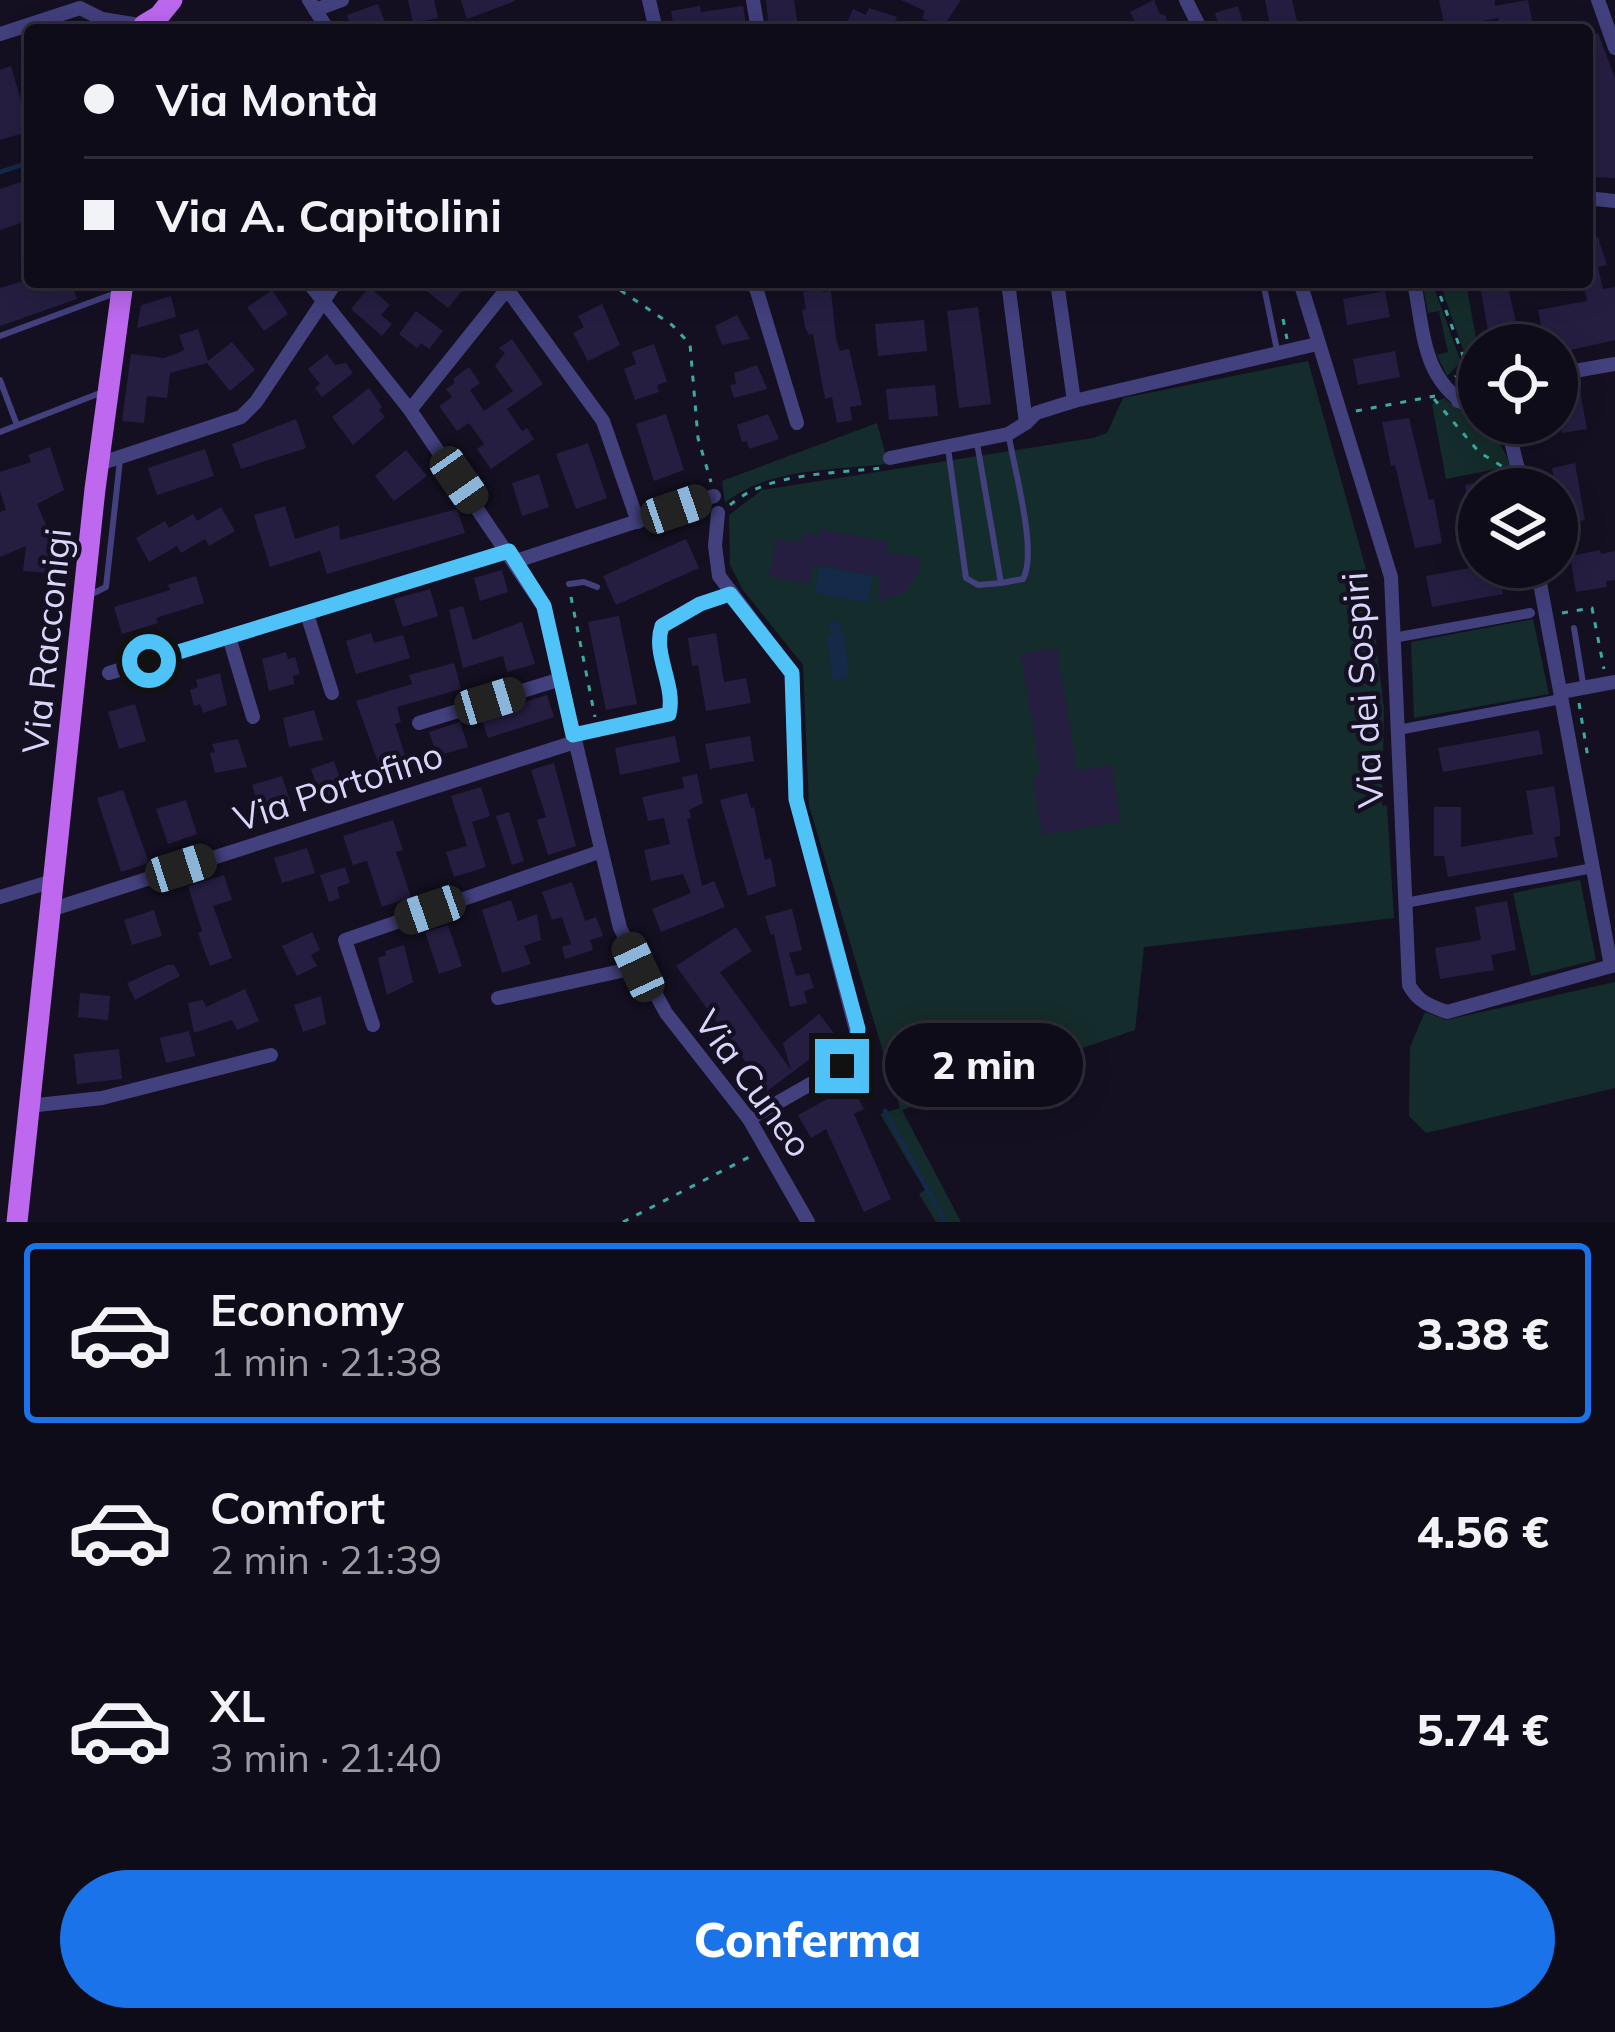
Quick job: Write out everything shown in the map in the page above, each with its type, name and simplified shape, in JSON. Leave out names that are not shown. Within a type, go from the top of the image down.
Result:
[{"type":"main road","points":[[152,24],[174,0]]},
{"type":"main road","name":"Via Racconigi","points":[[17,1222],[84,599],[110,461],[109,390],[123,288]]},
{"type":"street","points":[[312,5],[342,0]]},
{"type":"street","points":[[1598,0],[1615,48]]},
{"type":"street","points":[[30,24],[89,4],[106,24]]},
{"type":"street","name":"Via Cuneo","points":[[313,288],[410,410],[544,606],[620,928],[666,1013],[749,1119],[808,1222]]},
{"type":"street","points":[[110,461],[241,417],[256,402],[332,288]]},
{"type":"street","points":[[756,288],[797,423]]},
{"type":"street","points":[[1009,288],[1026,423]]},
{"type":"street","points":[[1058,288],[1074,401]]},
{"type":"street","name":"Via dei Sospiri","points":[[1302,288],[1390,577],[1409,985],[1415,997],[1447,1012],[1613,966]]},
{"type":"street","points":[[1415,288],[1438,393],[1458,401]]},
{"type":"street","points":[[410,410],[506,290],[603,421],[638,521]]},
{"type":"street","points":[[891,463],[1008,434],[1036,413],[1074,401],[1317,344]]},
{"type":"street","points":[[1578,370],[1615,364]]},
{"type":"street","points":[[109,673],[714,496]]},
{"type":"street","points":[[721,514],[719,576],[792,673],[796,799],[858,1039],[851,1058],[842,1066],[749,1119]]},
{"type":"street","points":[[1541,588],[1613,966]]},
{"type":"street","name":"Via Portofino","points":[[50,910],[598,730],[669,714],[671,698],[658,638],[662,626],[700,604],[730,594]]},
{"type":"street","points":[[1394,638],[1531,613]]},
{"type":"street","points":[[307,614],[332,693]]},
{"type":"street","points":[[229,637],[253,717]]},
{"type":"street","points":[[1398,730],[1561,696],[1610,676]]},
{"type":"street","points":[[419,723],[561,680]]},
{"type":"street","points":[[373,1024],[345,940],[599,852]]},
{"type":"street","points":[[1406,903],[1592,868]]},
{"type":"street","points":[[0,897],[53,881]]},
{"type":"street","points":[[498,998],[638,967]]},
{"type":"street","points":[[28,1106],[102,1098],[271,1055]]},
{"type":"lane","points":[[0,336],[118,288]]},
{"type":"lane","points":[[1264,288],[1276,350]]},
{"type":"lane","points":[[0,380],[17,425]]},
{"type":"lane","points":[[0,432],[109,390]]},
{"type":"lane","points":[[948,446],[966,578],[978,585],[1001,584],[1023,579],[1028,571],[1008,434]]},
{"type":"lane","points":[[976,439],[1001,584]]},
{"type":"lane","points":[[568,584],[584,582],[597,587]]},
{"type":"lane","points":[[1574,628],[1584,688]]},
{"type":"path","points":[[617,288],[672,325],[690,344],[698,438],[714,496]]},
{"type":"path","points":[[1340,414],[1438,393],[1467,366],[1437,288]]},
{"type":"path","points":[[1276,350],[1287,338],[1282,315]]},
{"type":"path","points":[[1438,393],[1479,452],[1501,468]]},
{"type":"path","points":[[721,514],[753,488],[891,463]]},
{"type":"path","points":[[568,584],[598,730]]},
{"type":"path","points":[[1561,614],[1592,608],[1610,676]]},
{"type":"path","points":[[623,1222],[762,1146]]},
{"type":"green space","points":[[1423,288],[1434,288],[1458,354],[1458,365],[1447,376],[1437,355],[1448,352],[1439,311],[1428,313]]},
{"type":"green space","points":[[1467,288],[1473,324],[1458,324],[1458,335],[1442,289]]},
{"type":"green space","points":[[1308,361],[1369,580],[1384,710],[1382,805],[1387,806],[1394,918],[1144,947],[1135,1030],[902,1110],[961,1222],[936,1222],[919,1194],[925,1190],[880,1114],[900,1108],[809,806],[803,665],[743,590],[730,565],[729,515],[762,490],[1093,438],[1107,433],[1123,398]]},
{"type":"green space","points":[[1444,398],[1458,408],[1458,444],[1499,444],[1511,466],[1458,468],[1458,477],[1446,479],[1432,404]]},
{"type":"green space","points":[[877,423],[888,464],[781,477],[725,503],[722,481]]},
{"type":"green space","points":[[1533,619],[1549,694],[1414,718],[1411,642]]},
{"type":"green space","points":[[1580,880],[1596,960],[1531,976],[1513,893]]},
{"type":"green space","points":[[1615,982],[1615,1088],[1426,1133],[1409,1116],[1410,1047],[1425,1012],[1446,1020]]},
{"type":"water","points":[[819,567],[873,576],[868,603],[814,593]]},
{"type":"water","points":[[834,620],[843,627],[839,633],[844,633],[849,678],[832,680],[827,635],[832,634],[828,625]]},
{"type":"building","points":[[408,0],[434,0],[438,18],[413,23]]},
{"type":"building","points":[[461,0],[514,0],[515,1],[467,19]]},
{"type":"building","points":[[766,0],[794,0],[798,24],[768,24]]},
{"type":"building","points":[[901,0],[961,0],[945,24],[922,18],[925,11]]},
{"type":"building","points":[[1154,0],[1167,24],[1136,24],[1130,12]]},
{"type":"building","points":[[1265,0],[1292,0],[1298,24],[1270,24]]},
{"type":"building","points":[[1439,0],[1495,0],[1495,6],[1528,0],[1533,24],[1499,24],[1498,18],[1444,24]]},
{"type":"building","points":[[378,4],[386,24],[351,24],[347,15]]},
{"type":"building","points":[[743,6],[746,24],[673,24],[671,11]]},
{"type":"building","points":[[1238,6],[1243,24],[1218,24],[1215,13]]},
{"type":"building","points":[[869,8],[897,17],[894,24],[847,24],[853,9],[866,15]]},
{"type":"building","points":[[1598,33],[1615,78],[1615,178],[1593,177],[1593,35]]},
{"type":"building","points":[[11,66],[24,110],[24,133],[0,140],[0,70]]},
{"type":"building","points":[[24,181],[24,222],[0,230],[0,189]]},
{"type":"building","points":[[1598,237],[1607,265],[1598,267],[1603,289],[1615,287],[1615,340],[1578,348],[1578,324],[1541,324],[1538,310],[1587,301],[1584,288],[1593,288],[1593,238]]},
{"type":"building","points":[[24,281],[24,288],[73,288],[77,299],[0,326],[0,288]]},
{"type":"building","points":[[370,288],[390,305],[381,315],[392,324],[382,336],[351,309]]},
{"type":"building","points":[[423,288],[464,288],[448,308]]},
{"type":"building","points":[[1480,288],[1508,288],[1516,324],[1487,324]]},
{"type":"building","points":[[272,290],[288,314],[264,331],[247,307]]},
{"type":"building","points":[[831,291],[836,339],[840,351],[849,349],[862,405],[850,407],[852,420],[837,423],[832,397],[825,399],[813,334],[805,327],[802,310],[806,309],[803,292]]},
{"type":"building","points":[[1385,291],[1390,317],[1347,325],[1343,299]]},
{"type":"building","points":[[171,296],[176,317],[137,328],[141,305]]},
{"type":"building","points":[[602,304],[620,345],[588,361],[573,333],[584,327],[578,316]]},
{"type":"building","points":[[978,307],[991,404],[959,408],[947,311]]},
{"type":"building","points":[[416,311],[443,331],[429,349],[421,343],[417,348],[399,334]]},
{"type":"building","points":[[737,315],[750,339],[722,345],[715,326]]},
{"type":"building","points":[[924,320],[927,351],[878,356],[875,324]]},
{"type":"building","points":[[198,329],[208,361],[232,342],[255,370],[230,391],[207,363],[170,373],[167,398],[147,396],[144,423],[122,421],[131,354],[164,358],[178,353],[184,350],[179,335]]},
{"type":"building","points":[[512,339],[543,384],[507,409],[534,439],[491,469],[477,449],[484,444],[469,423],[457,431],[439,406],[452,397],[446,389],[455,383],[453,379],[469,367],[480,383],[470,390],[484,411],[513,391],[495,366],[505,353],[499,348]]},
{"type":"building","points":[[654,344],[667,382],[657,385],[659,392],[635,400],[624,369],[636,364],[632,352]]},
{"type":"building","points":[[1395,351],[1400,377],[1358,385],[1353,359]]},
{"type":"building","points":[[327,354],[335,365],[346,363],[353,373],[322,397],[315,388],[320,384],[308,369]]},
{"type":"building","points":[[757,365],[767,389],[734,398],[730,385],[736,384],[734,373]]},
{"type":"building","points":[[935,385],[938,416],[889,420],[886,389]]},
{"type":"building","points":[[1578,385],[1587,429],[1578,430]]},
{"type":"building","points":[[369,388],[385,417],[353,445],[332,417]]},
{"type":"building","points":[[666,414],[684,470],[654,481],[636,424]]},
{"type":"building","points":[[768,414],[779,439],[749,449],[737,425]]},
{"type":"building","points":[[1409,418],[1442,543],[1415,548],[1382,422]]},
{"type":"building","points":[[296,419],[306,448],[241,469],[232,444]]},
{"type":"building","points":[[588,443],[607,498],[576,509],[556,454]]},
{"type":"building","points":[[50,447],[64,490],[37,504],[54,543],[51,573],[23,571],[26,546],[0,557],[0,512],[6,510],[0,472],[31,462],[28,455]]},
{"type":"building","points":[[205,449],[214,476],[157,495],[148,468]]},
{"type":"building","points":[[406,450],[427,476],[394,501],[375,476]]},
{"type":"building","points":[[539,474],[549,507],[522,516],[512,483]]},
{"type":"building","points":[[1578,480],[1585,520],[1578,521]]},
{"type":"building","points":[[285,506],[295,539],[339,525],[340,540],[457,509],[465,533],[327,574],[320,551],[270,567],[254,515]]},
{"type":"building","points":[[221,507],[235,531],[209,546],[205,539],[181,553],[177,546],[149,562],[136,538],[165,521],[169,528],[193,514],[197,521]]},
{"type":"building","points":[[820,529],[888,542],[886,552],[921,558],[919,572],[907,590],[889,599],[878,599],[881,577],[814,564],[810,584],[769,576],[776,539],[801,543],[803,533],[819,536]]},
{"type":"building","points":[[686,539],[699,568],[616,605],[603,576]]},
{"type":"building","points":[[1615,551],[1615,580],[1606,581],[1607,587],[1576,592],[1578,554]]},
{"type":"building","points":[[502,570],[508,592],[480,601],[474,578]]},
{"type":"building","points":[[1458,570],[1458,588],[1502,588],[1503,594],[1432,607],[1426,576]]},
{"type":"building","points":[[196,576],[204,603],[122,634],[114,607],[170,590],[168,585]]},
{"type":"building","points":[[430,589],[438,616],[403,627],[394,599]]},
{"type":"building","points":[[463,606],[473,640],[522,622],[535,664],[507,672],[503,656],[463,668],[449,610]]},
{"type":"building","points":[[619,616],[637,704],[606,710],[588,622]]},
{"type":"building","points":[[371,633],[374,643],[403,635],[410,658],[356,674],[346,641]]},
{"type":"building","points":[[716,633],[724,682],[746,678],[751,703],[706,711],[688,638]]},
{"type":"building","points":[[1057,648],[1077,771],[1112,765],[1121,822],[1042,835],[1033,778],[1041,776],[1021,654]]},
{"type":"building","points":[[286,652],[288,659],[295,657],[300,674],[293,676],[294,684],[269,691],[262,659]]},
{"type":"building","points":[[454,663],[461,689],[397,707],[401,722],[395,724],[409,768],[383,776],[356,701],[412,684],[409,675]]},
{"type":"building","points":[[220,673],[227,705],[203,713],[200,704],[194,706],[190,690],[198,687],[196,680]]},
{"type":"building","points":[[547,695],[554,717],[488,738],[481,716]]},
{"type":"building","points":[[135,704],[146,741],[119,749],[108,712]]},
{"type":"building","points":[[314,710],[323,740],[289,747],[283,718]]},
{"type":"building","points":[[460,722],[468,747],[437,756],[429,732]]},
{"type":"building","points":[[1539,730],[1543,754],[1443,772],[1438,748]]},
{"type":"building","points":[[675,736],[680,762],[620,775],[615,748]]},
{"type":"building","points":[[750,736],[754,761],[710,769],[705,744]]},
{"type":"building","points":[[238,739],[247,767],[215,773],[212,744]]},
{"type":"building","points":[[334,761],[344,791],[321,798],[311,769]]},
{"type":"building","points":[[554,763],[576,846],[548,855],[537,820],[546,817],[531,770]]},
{"type":"building","points":[[697,774],[703,803],[689,810],[691,818],[687,819],[702,886],[714,881],[725,907],[661,932],[652,909],[691,893],[683,874],[651,881],[644,850],[670,844],[664,818],[648,821],[642,797],[684,788],[682,777]]},
{"type":"building","points":[[282,776],[291,804],[261,813],[252,785]]},
{"type":"building","points":[[1554,786],[1560,823],[1560,836],[1554,837],[1558,857],[1448,877],[1444,856],[1434,856],[1434,807],[1461,807],[1461,847],[1533,834],[1526,791]]},
{"type":"building","points":[[481,787],[490,816],[472,822],[486,867],[454,877],[446,852],[467,846],[451,796]]},
{"type":"building","points":[[123,790],[149,863],[121,872],[97,798]]},
{"type":"building","points":[[747,793],[776,886],[748,896],[720,800]]},
{"type":"building","points":[[186,800],[197,834],[168,844],[156,809]]},
{"type":"building","points":[[509,812],[524,861],[512,865],[496,816]]},
{"type":"building","points":[[393,820],[403,850],[396,852],[411,897],[382,907],[367,861],[353,865],[343,836]]},
{"type":"building","points":[[307,848],[315,873],[282,883],[274,858]]},
{"type":"building","points":[[345,867],[350,883],[337,887],[340,898],[329,902],[320,875]]},
{"type":"building","points":[[224,875],[232,900],[213,906],[232,958],[210,966],[188,886]]},
{"type":"building","points":[[572,882],[585,921],[596,917],[603,936],[590,940],[593,950],[565,959],[562,947],[571,944],[562,917],[552,920],[542,892]]},
{"type":"building","points":[[511,900],[518,921],[537,914],[541,940],[524,946],[531,964],[502,973],[482,910]]},
{"type":"building","points":[[1507,901],[1516,950],[1491,955],[1494,970],[1440,979],[1435,948],[1481,940],[1475,907]]},
{"type":"building","points":[[792,909],[802,950],[789,953],[796,976],[809,973],[814,988],[804,991],[807,1003],[790,1007],[774,934],[765,916]]},
{"type":"building","points":[[154,910],[162,936],[132,945],[124,920]]},
{"type":"building","points":[[448,925],[462,966],[439,974],[425,932]]},
{"type":"building","points":[[736,927],[752,951],[720,972],[791,1070],[783,1043],[819,1014],[838,1038],[767,1091],[676,966]]},
{"type":"building","points":[[312,932],[320,950],[311,955],[317,966],[297,976],[282,946]]},
{"type":"building","points":[[404,945],[413,982],[387,995],[378,958]]},
{"type":"building","points":[[174,965],[180,976],[135,1000],[127,983]]},
{"type":"building","points":[[245,989],[259,1021],[237,1030],[232,1020],[194,1033],[188,1003],[203,1000],[206,1007]]},
{"type":"building","points":[[80,993],[110,996],[108,1020],[78,1017]]},
{"type":"building","points":[[321,996],[326,1024],[303,1032],[294,1005]]},
{"type":"building","points":[[189,1031],[195,1056],[166,1063],[160,1038]]},
{"type":"building","points":[[119,1049],[122,1079],[77,1084],[74,1054]]},
{"type":"building","points":[[851,1086],[864,1109],[854,1114],[891,1199],[864,1212],[826,1129],[811,1138],[798,1115]]},
{"type":"waterway","points":[[0,172],[24,164]]},
{"type":"waterway","points":[[885,1111],[945,1222]]},
{"type":"route","points":[[149,661],[509,551],[544,606],[573,735],[669,714],[671,698],[658,638],[662,626],[700,604],[730,594],[792,673],[796,799],[858,1029],[856,1048],[842,1066]]}]
